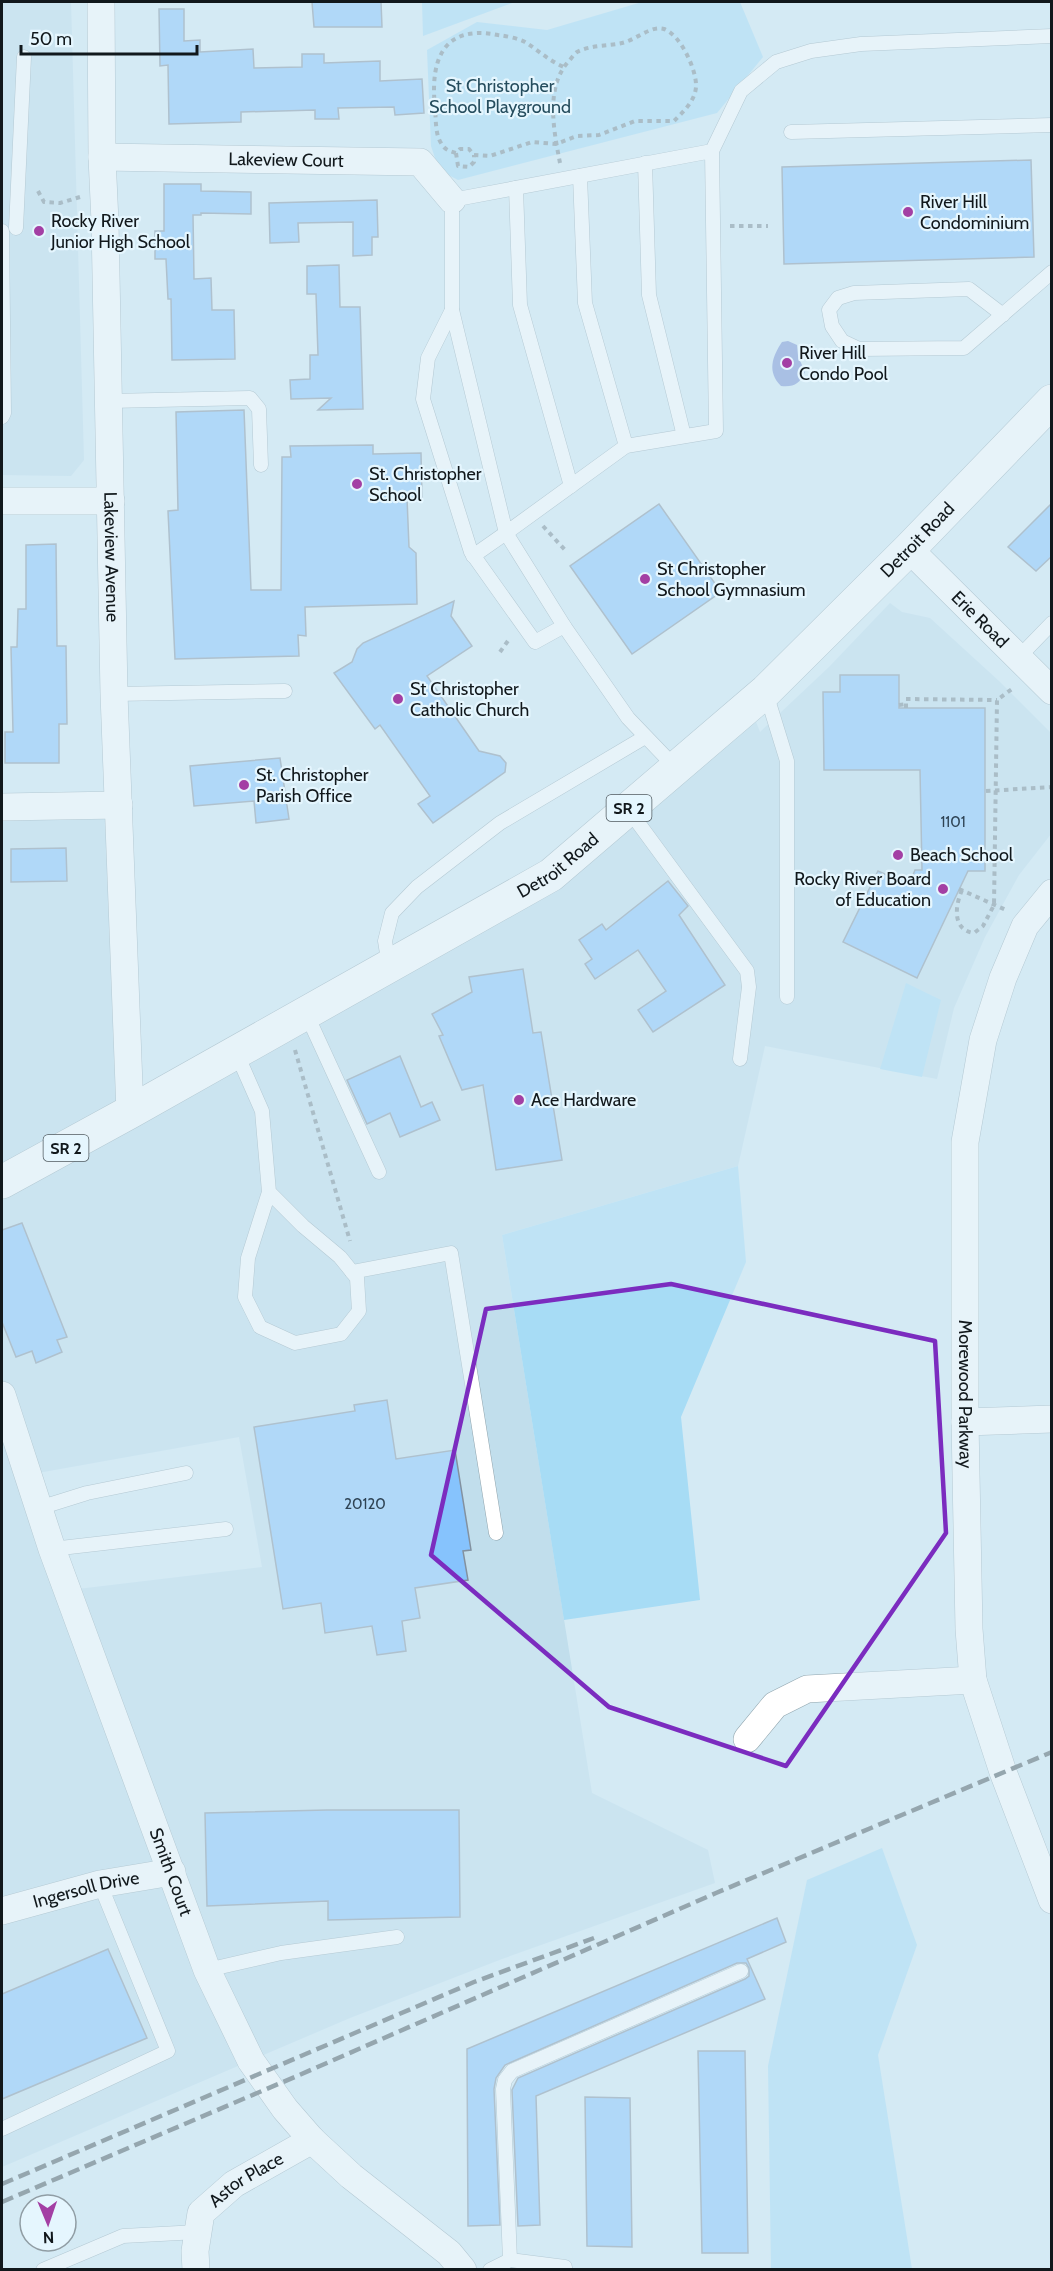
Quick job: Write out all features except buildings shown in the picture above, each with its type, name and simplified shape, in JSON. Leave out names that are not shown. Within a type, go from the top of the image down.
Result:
[{"type":"main road","name":"Detroit Road","points":[[5,1174],[130,1113],[551,875],[766,691],[1052,402]]},
{"type":"street","name":"Lakeview Avenue","points":[[101,2],[102,157],[114,694],[130,1113]]},
{"type":"street","name":"Lakeview Court","points":[[102,157],[420,162],[452,200]]},
{"type":"street","points":[[2,501],[111,501]]},
{"type":"street","name":"Erie Road","points":[[909,549],[1052,692]]},
{"type":"street","points":[[2,807],[119,805]]},
{"type":"street","name":"Morewood Parkway","points":[[1052,893],[1025,926],[1003,978],[982,1040],[965,1142],[965,1422],[969,1629],[973,1680],[1003,1772],[1052,1900]]},
{"type":"street","name":"Smith Court","points":[[2,1395],[52,1549],[207,1970],[251,2061],[285,2109],[312,2140],[351,2176],[449,2253],[463,2270]]},
{"type":"street","points":[[965,1422],[1052,1419]]},
{"type":"street","points":[[747,1739],[775,1705],[807,1689],[973,1680]]},
{"type":"street","name":"Ingersoll Drive","points":[[2,1911],[100,1884],[172,1872]]},
{"type":"street","name":"Astor Place","points":[[196,2270],[195,2251],[201,2213],[234,2184],[312,2140]]},
{"type":"lane","points":[[473,556],[626,446],[716,431],[712,151],[741,91],[776,62],[811,51],[861,44],[1052,36]]},
{"type":"lane","points":[[16,228],[24,57]]},
{"type":"lane","points":[[791,132],[1052,125]]},
{"type":"lane","points":[[676,768],[627,718],[564,626],[506,533],[452,310],[452,200],[712,151]]},
{"type":"lane","points":[[645,164],[649,295],[684,436]]},
{"type":"lane","points":[[580,176],[585,303],[626,446]]},
{"type":"lane","points":[[516,188],[520,305],[571,486]]},
{"type":"lane","points":[[2,231],[4,413],[2,417]]},
{"type":"lane","points":[[1003,315],[969,288],[854,292],[838,298],[829,310],[832,326],[842,341],[859,349],[964,348],[1003,315],[1052,272]]},
{"type":"lane","points":[[452,310],[428,358],[423,399],[473,556],[535,642],[564,626]]},
{"type":"lane","points":[[109,401],[250,398],[260,409],[261,465]]},
{"type":"lane","points":[[1018,658],[1052,622]]},
{"type":"lane","points":[[114,694],[285,691]]},
{"type":"lane","points":[[766,691],[787,760],[787,997]]},
{"type":"lane","points":[[389,967],[385,941],[392,913],[417,887],[500,823],[645,737]]},
{"type":"lane","points":[[628,809],[747,971],[749,987],[740,1059]]},
{"type":"lane","points":[[306,1013],[379,1172]]},
{"type":"lane","points":[[236,1053],[262,1111],[269,1192],[248,1258],[245,1297],[260,1327],[295,1343],[341,1334],[358,1311],[357,1278],[340,1257],[303,1226],[269,1192]]},
{"type":"lane","points":[[352,1272],[451,1253],[496,1533]]},
{"type":"lane","points":[[39,1508],[87,1493],[186,1473]]},
{"type":"lane","points":[[52,1549],[226,1529]]},
{"type":"lane","points":[[2,2129],[168,2051],[100,1884]]},
{"type":"lane","points":[[207,1970],[281,1953],[398,1937]]},
{"type":"lane","points":[[510,2260],[503,2090],[505,2080],[512,2071],[741,1971]]},
{"type":"lane","points":[[43,2270],[123,2236],[198,2232]]},
{"type":"lane","points":[[490,2270],[510,2260],[565,2267],[565,2270]]},
{"type":"path","points":[[474,155],[490,156],[532,142],[556,144],[577,136],[599,135],[635,121],[674,121],[690,105],[696,87],[691,65],[679,40],[664,29],[651,29],[634,40],[576,52],[564,67],[556,84],[554,112],[556,144],[563,179]]},
{"type":"path","points":[[456,153],[447,150],[440,141],[434,99],[439,55],[450,40],[471,33],[496,34],[523,41],[564,67]]},
{"type":"path","points":[[460,149],[469,149],[474,155],[474,162],[469,167],[458,166],[456,153],[460,149]]},
{"type":"path","points":[[38,191],[45,202],[60,203],[81,196]]},
{"type":"path","points":[[713,226],[768,226]]},
{"type":"path","points":[[533,514],[565,550]]},
{"type":"path","points":[[899,705],[906,706],[906,699],[996,700],[1012,689]]},
{"type":"path","points":[[996,700],[994,905],[983,926],[974,933],[966,932],[960,926],[956,914],[961,890],[994,905],[1007,911]]},
{"type":"path","points":[[986,791],[1051,787]]},
{"type":"path","points":[[293,1047],[350,1241]]},
{"type":"highlighted area","points":[[671,1284],[935,1341],[946,1533],[786,1766],[609,1707],[431,1555],[486,1309]]},
{"type":"shaded area","name":"Rocky River Junior High School","points":[[2,2],[71,2],[84,460],[71,476],[2,475]]},
{"type":"shaded area","points":[[890,603],[902,612],[930,618],[999,681],[1051,733],[1051,834],[1019,875],[985,937],[954,1008],[937,1079],[765,1046],[738,1166],[502,1235],[592,1793],[708,1850],[715,1883],[502,1959],[350,2018],[2,2167],[2,800],[108,798],[118,1105],[516,879],[586,832],[743,689],[760,732],[829,667]],"holes":[[[239,1437],[262,1567],[61,1591],[21,1476]]]},
{"type":"green space","points":[[422,2],[515,2],[423,36]]},
{"type":"green space","name":"St Christopher School Playground","points":[[642,2],[740,2],[763,57],[717,113],[458,180],[439,170],[431,146],[427,50],[477,22],[547,30]]},
{"type":"green space","points":[[906,983],[941,1000],[922,1077],[880,1069]]},
{"type":"green space","points":[[738,1166],[746,1262],[681,1417],[700,1600],[564,1620],[502,1235]]},
{"type":"green space","points":[[882,1848],[917,1945],[878,2055],[912,2269],[771,2269],[768,2066],[807,1880]]},
{"type":"water","name":"River Hill Condo Pool","points":[[788,341],[797,345],[798,356],[805,372],[796,384],[781,386],[774,375],[772,364],[782,342]]},
{"type":"railway","points":[[2,2202],[716,1893],[1052,1752]]},
{"type":"railway","points":[[2,2184],[474,1982],[594,1938]]},
{"type":"place","name":"River Hill Condominium","points":[[908,212]]},
{"type":"place","name":"Rocky River Junior High School","points":[[39,231]]},
{"type":"place","name":"River Hill Condo Pool","points":[[787,363]]},
{"type":"place","name":"St. Christopher School","points":[[357,484]]},
{"type":"place","name":"St Christopher School Gymnasium","points":[[645,579]]},
{"type":"place","name":"St Christopher Catholic Church","points":[[398,699]]},
{"type":"place","name":"St. Christopher Parish Office","points":[[244,785]]},
{"type":"place","name":"Beach School","points":[[898,855]]},
{"type":"place","name":"Rocky River Board of Education","points":[[943,889]]},
{"type":"place","name":"Ace Hardware","points":[[519,1100]]}]
